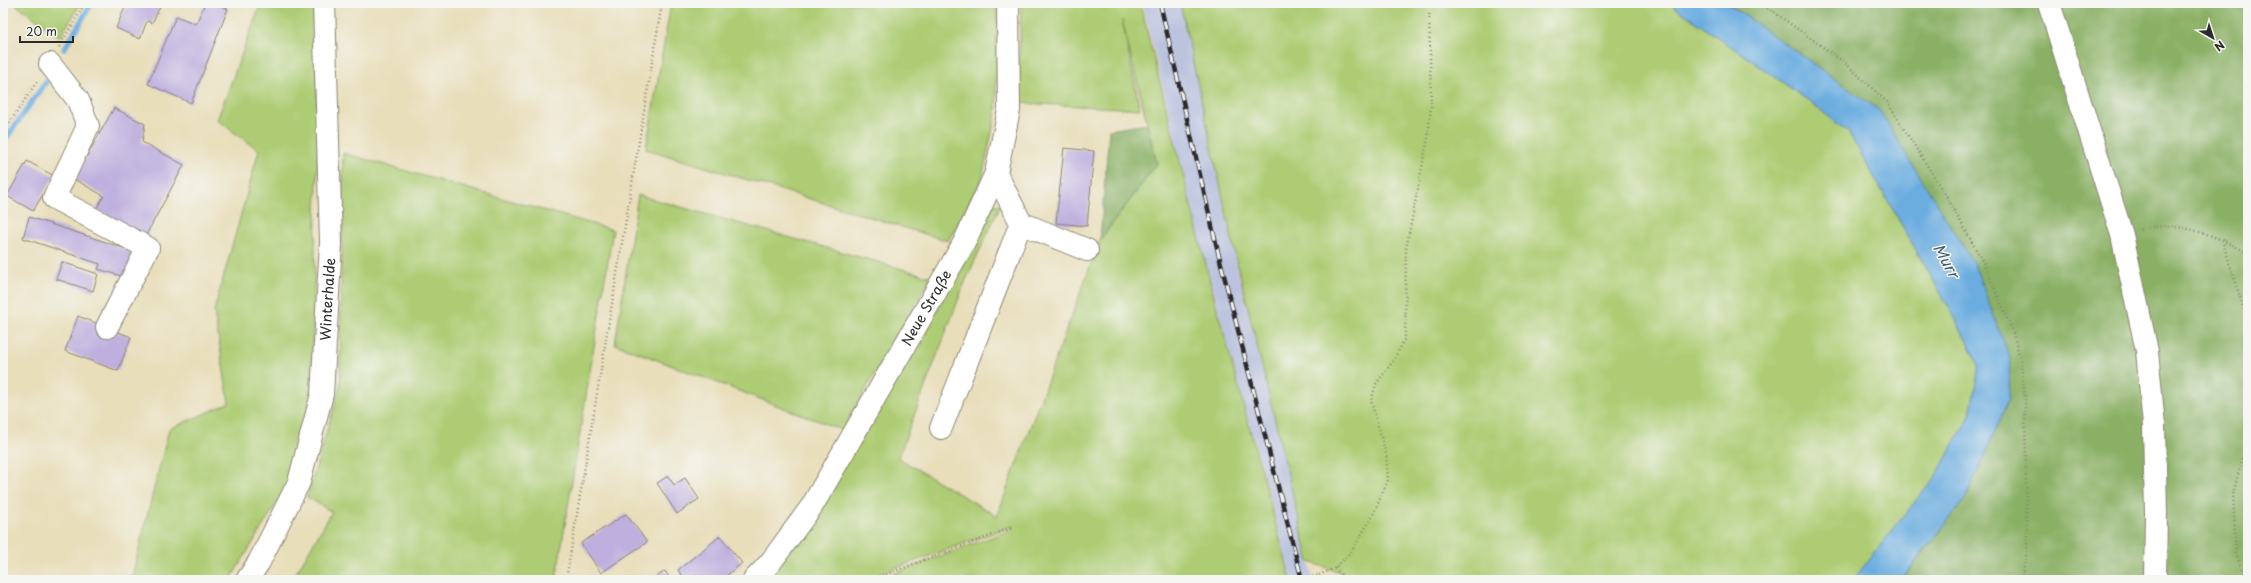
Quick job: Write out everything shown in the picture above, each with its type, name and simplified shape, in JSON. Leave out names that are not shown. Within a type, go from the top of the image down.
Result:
[{"type":"street","name":"Winterhalde","points":[[247,580],[259,562],[299,482],[322,394],[331,243],[324,3]]},
{"type":"street","name":"Neue Straße","points":[[754,580],[770,563],[812,506],[964,243],[996,173],[1009,110],[1008,3]]},
{"type":"street","points":[[2049,3],[2122,235],[2147,351],[2154,426],[2156,513],[2154,580]]},
{"type":"street","points":[[50,64],[78,100],[88,126],[54,198],[148,248],[107,327]]},
{"type":"street","points":[[996,173],[1021,223],[1087,250]]},
{"type":"street","points":[[941,428],[1021,223]]},
{"type":"path","points":[[566,580],[662,3]]},
{"type":"path","points":[[1301,580],[1319,575],[1335,568],[1352,551],[1373,515],[1388,480],[1386,454],[1371,401],[1376,384],[1394,360],[1405,338],[1406,249],[1428,137],[1431,106],[1429,3]]},
{"type":"path","points":[[1761,3],[1844,62],[1887,102],[1947,198],[1984,264],[2012,329],[2022,361],[2025,400],[2027,552],[2021,580]]},
{"type":"path","points":[[2146,228],[2165,225],[2185,228],[2222,239],[2248,253]]},
{"type":"path","points":[[2222,239],[2248,322]]},
{"type":"path","points":[[2246,580],[2236,554],[2233,494],[2244,453],[2248,398]]},
{"type":"path","points":[[2244,453],[2248,454]]},
{"type":"path","points":[[871,580],[1011,528]]},
{"type":"path","points":[[1335,568],[1345,580]]},
{"type":"shaded area","points":[[1142,3],[1180,3],[1235,258],[1313,580],[1292,580],[1206,263]]},
{"type":"green space","points":[[14,3],[81,3],[60,37]]},
{"type":"green space","points":[[261,3],[315,3],[318,148],[311,395],[291,480],[230,580],[131,580],[169,429],[229,403],[214,311],[259,150],[217,120]]},
{"type":"green space","points":[[671,3],[997,3],[996,113],[982,178],[948,241],[646,149]]},
{"type":"green space","points":[[1021,3],[1140,3],[1213,293],[1291,580],[877,580],[1013,529],[1012,526],[863,580],[764,580],[862,436],[913,354],[993,205],[1001,204],[965,282],[898,458],[997,516],[1100,240],[1157,164],[1122,20],[1140,109],[1018,103]]},
{"type":"green space","points":[[1180,3],[1669,3],[1812,103],[1849,133],[1955,318],[1979,366],[1970,416],[1937,474],[1853,580],[1357,580],[1356,577],[1309,562],[1236,258]]},
{"type":"green space","points":[[1727,3],[2248,3],[2248,580],[1902,580],[1966,498],[2009,398],[1879,110]]},
{"type":"green space","points":[[1147,124],[1157,164],[1100,240],[1109,130]]},
{"type":"green space","points":[[343,153],[613,230],[556,580],[292,580],[332,512],[307,497],[340,387]]},
{"type":"green space","points":[[638,195],[931,277],[842,430],[615,344]]},
{"type":"water","name":"Murr","points":[[1669,3],[1727,3],[1879,110],[1974,264],[2010,358],[2009,398],[1966,498],[1901,580],[1853,580],[1937,474],[1970,416],[1979,366],[1955,318],[1849,133],[1812,103]]},
{"type":"building","points":[[127,3],[162,3],[152,23],[147,21],[140,39],[116,28]]},
{"type":"building","points":[[205,3],[213,3],[228,9],[191,103],[148,84],[176,16],[196,24]]},
{"type":"building","points":[[114,108],[145,124],[142,142],[184,165],[145,237],[96,209],[104,196],[74,179]]},
{"type":"building","points":[[1064,148],[1094,151],[1087,226],[1056,223]]},
{"type":"building","points":[[27,161],[54,176],[33,211],[7,196]]},
{"type":"building","points":[[29,217],[133,251],[125,277],[98,269],[100,264],[23,238]]},
{"type":"building","points":[[62,262],[98,274],[93,291],[56,279]]},
{"type":"building","points":[[78,316],[131,337],[118,371],[65,351]]},
{"type":"building","points":[[668,476],[674,485],[685,478],[699,499],[677,514],[657,483]]},
{"type":"building","points":[[626,514],[647,542],[601,573],[581,543]]},
{"type":"building","points":[[720,536],[742,563],[721,580],[685,580],[678,570]]},
{"type":"building","points":[[665,571],[671,580],[652,580]]},
{"type":"waterway","points":[[64,49],[92,3]]},
{"type":"waterway","points":[[5,140],[46,82]]},
{"type":"railway","points":[[1160,3],[1218,252],[1302,580]]}]
